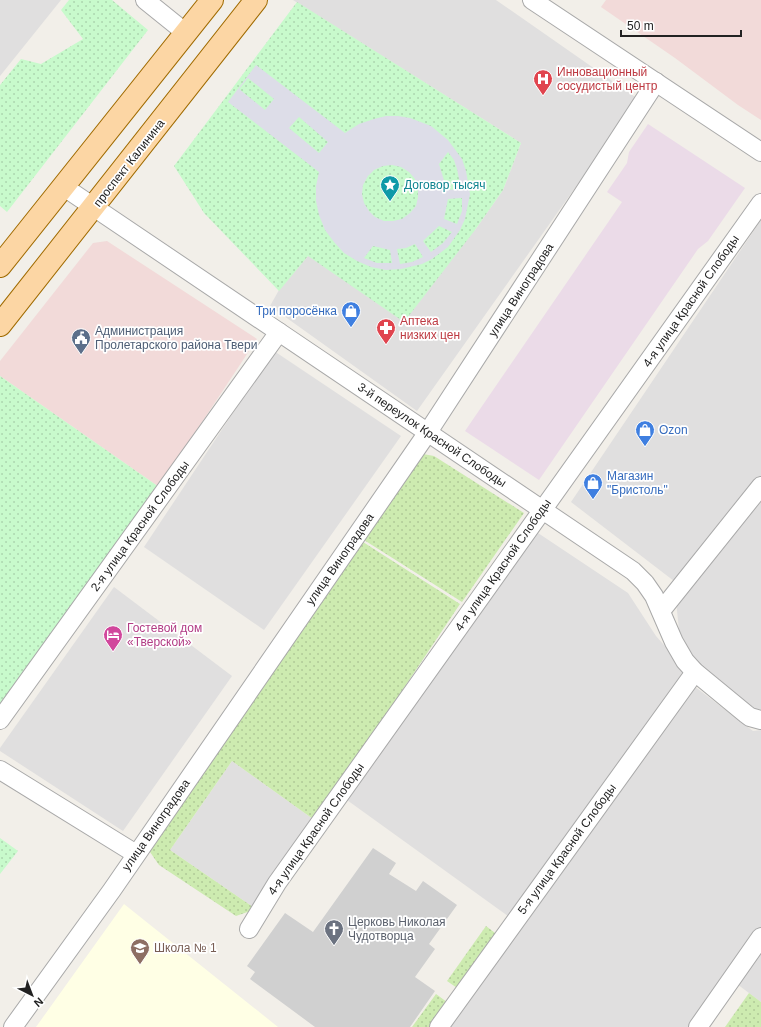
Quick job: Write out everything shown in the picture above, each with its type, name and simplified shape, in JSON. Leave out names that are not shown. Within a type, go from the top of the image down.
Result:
[{"type":"main road","points":[[0,266],[212,0]]},
{"type":"main road","name":"проспект Калинина","points":[[0,325],[256,0]]},
{"type":"main road","points":[[186,33],[197,51],[199,74]]},
{"type":"street","points":[[145,0],[186,33]]},
{"type":"street","points":[[532,0],[761,152]]},
{"type":"street","name":"улица Виноградова","points":[[13,1027],[112,890],[428,432],[656,82]]},
{"type":"street","name":"3-й переулок Красной Слободы","points":[[64,187],[633,571],[650,589],[677,648],[695,672],[750,717],[761,720]]},
{"type":"street","name":"4-я улица Красной Слободы","points":[[249,929],[277,883],[761,203]]},
{"type":"street","name":"2-я улица Красной Слободы","points":[[0,720],[279,332]]},
{"type":"street","points":[[661,611],[761,486]]},
{"type":"street","name":"5-я улица Красной Слободы","points":[[439,1027],[695,672]]},
{"type":"street","points":[[0,770],[136,854]]},
{"type":"street","points":[[698,1027],[761,937]]},
{"type":"shaded area","points":[[0,0],[61,0],[0,76]]},
{"type":"shaded area","points":[[293,0],[496,0],[638,99],[417,411],[270,306],[279,290],[308,256],[475,230],[503,190],[521,143]]},
{"type":"shaded area","points":[[606,0],[761,0],[761,120],[601,7]]},
{"type":"shaded area","points":[[256,65],[345,133],[359,124],[386,116],[410,118],[431,126],[448,140],[462,159],[466,171],[470,194],[465,219],[460,230],[448,247],[432,259],[422,264],[401,269],[386,270],[371,267],[357,261],[344,253],[325,230],[319,215],[316,201],[316,186],[319,172],[228,102]],"holes":[[[248,78],[274,99],[265,110],[239,89]],[[299,117],[328,142],[319,153],[289,128]],[[448,152],[454,160],[461,189],[447,190],[439,164]],[[392,165],[401,167],[409,172],[415,179],[418,188],[416,206],[402,219],[384,221],[375,217],[364,203],[362,194],[363,185],[368,176],[374,170],[383,166]],[[462,198],[462,211],[457,224],[444,219],[448,199]],[[439,226],[452,232],[443,243],[431,252],[423,241]],[[415,244],[423,257],[412,262],[400,264],[397,249],[406,248]],[[373,246],[390,250],[392,263],[377,263],[364,258]]]},
{"type":"shaded area","points":[[648,124],[745,188],[708,241],[698,249],[539,480],[465,431],[622,202],[607,192],[627,163],[629,152]]},
{"type":"shaded area","points":[[761,220],[761,710],[752,709],[699,670],[679,630],[674,581],[571,502]]},
{"type":"shaded area","points":[[107,241],[257,339],[159,487],[0,376],[0,361],[93,243]]},
{"type":"shaded area","points":[[274,351],[401,436],[264,630],[144,547]]},
{"type":"shaded area","points":[[532,529],[628,593],[656,636],[686,670],[694,686],[753,731],[761,730],[761,936],[699,1027],[439,1027],[515,921],[340,795]]},
{"type":"shaded area","points":[[114,587],[232,676],[123,831],[0,751],[0,748]]},
{"type":"shaded area","points":[[232,761],[313,819],[253,907],[170,850]]},
{"type":"shaded area","points":[[373,848],[396,863],[389,874],[416,891],[423,881],[457,905],[429,944],[435,949],[415,977],[435,991],[410,1027],[315,1027],[250,979],[255,972],[247,966],[285,913],[313,932]]},
{"type":"shaded area","name":"Школа № 1","points":[[124,904],[278,1027],[36,1027]]},
{"type":"shaded area","points":[[761,950],[761,1002],[737,984]]},
{"type":"green space","points":[[69,0],[112,0],[148,30],[7,212],[0,206],[0,85],[21,59],[41,64],[83,39],[61,10]]},
{"type":"green space","points":[[297,2],[521,143],[503,190],[475,230],[404,322],[308,256],[279,291],[204,213],[174,166]]},
{"type":"green space","points":[[0,376],[159,487],[0,711]]},
{"type":"green space","points":[[423,454],[434,456],[524,513],[462,602],[364,540]]},
{"type":"green space","points":[[363,542],[460,604],[256,909],[236,916],[159,865],[150,852],[150,843]],"holes":[[[232,761],[313,819],[253,907],[170,850]]]},
{"type":"green space","points":[[0,838],[18,851],[0,874]]},
{"type":"green space","points":[[486,926],[499,936],[460,990],[447,981]]},
{"type":"green space","points":[[749,993],[761,1002],[761,1027],[725,1027]]},
{"type":"green space","points":[[436,994],[451,1005],[435,1027],[412,1027]]},
{"type":"place","name":"Инновационный сосудистый центр","points":[[543,96]]},
{"type":"place","name":"Договор тысяч","points":[[390,202]]},
{"type":"place","name":"Три поросёнка","points":[[351,328]]},
{"type":"place","name":"Аптека низких цен","points":[[386,345]]},
{"type":"place","name":"Администрация Пролетарского района Твери","points":[[81,355]]},
{"type":"place","name":"Ozon","points":[[645,447]]},
{"type":"place","name":"Магазин \"Бристоль\"","points":[[593,500]]},
{"type":"place","name":"Гостевой дом «Тверской»","points":[[113,652]]},
{"type":"place","name":"Церковь Николая Чудотворца","points":[[334,946]]},
{"type":"place","name":"Школа № 1","points":[[140,965]]}]
